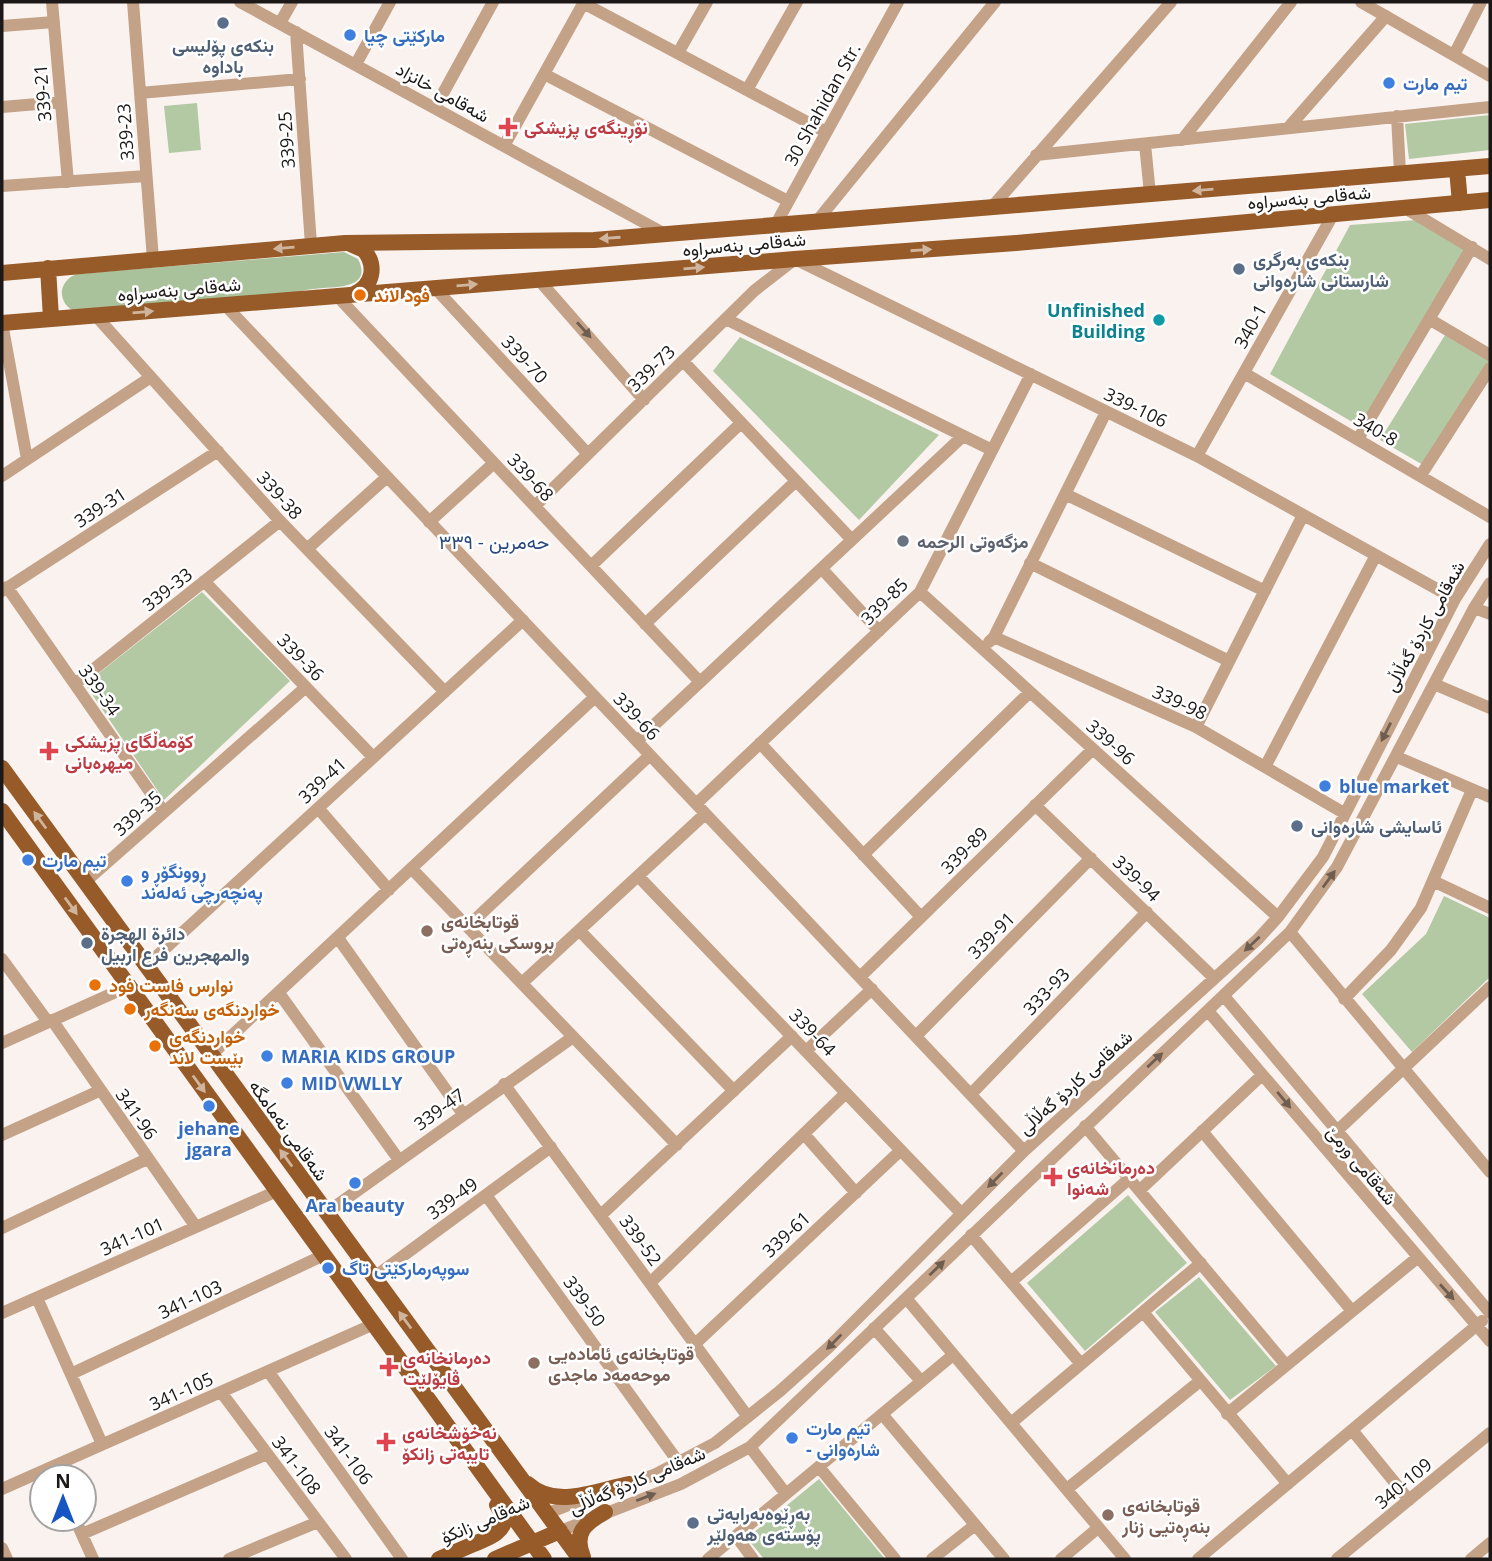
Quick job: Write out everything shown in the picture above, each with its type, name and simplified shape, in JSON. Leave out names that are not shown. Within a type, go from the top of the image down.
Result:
[{"type":"main road","name":"شەقامی بنەسراوە","points":[[2,272],[344,243],[594,240],[1490,166]]},
{"type":"main road","points":[[1457,169],[1460,202]]},
{"type":"main road","name":"شەقامی بنەسراوە","points":[[2,323],[616,275],[795,258],[1016,243],[1490,200]]},
{"type":"main road","points":[[344,243],[361,248],[372,264],[369,282],[361,291],[345,295]]},
{"type":"main road","points":[[48,268],[51,318]]},
{"type":"main road","name":"شەقامی نەمامگە","points":[[2,768],[546,1514],[582,1559]]},
{"type":"main road","points":[[2,811],[542,1559]]},
{"type":"main road","points":[[87,929],[108,915]]},
{"type":"main road","points":[[233,1130],[254,1115]]},
{"type":"main road","points":[[447,1426],[467,1464],[505,1518],[499,1531],[474,1544]]},
{"type":"main road","points":[[511,1466],[532,1488],[554,1497],[570,1497],[629,1484]]},
{"type":"main road","points":[[582,1559],[579,1534],[590,1520],[606,1512]]},
{"type":"main road","name":"شەقامی زانکۆ","points":[[439,1559],[546,1514]]},
{"type":"main road","points":[[497,1559],[560,1531]]},
{"type":"main road","points":[[497,1559],[524,1552],[542,1559]]},
{"type":"street","name":"339-21","points":[[52,2],[68,182]]},
{"type":"street","name":"339-23","points":[[132,2],[153,259]]},
{"type":"street","name":"شەقامی خانزاد","points":[[240,2],[665,234]]},
{"type":"street","points":[[280,23],[292,2]]},
{"type":"street","points":[[356,64],[390,2]]},
{"type":"street","points":[[435,108],[494,2]]},
{"type":"street","points":[[504,146],[584,2],[827,132]]},
{"type":"street","points":[[678,53],[706,2]]},
{"type":"street","points":[[747,90],[797,2]]},
{"type":"street","name":"30 Shahidan Str.","points":[[776,224],[898,2]]},
{"type":"street","points":[[817,221],[995,2]]},
{"type":"street","points":[[991,208],[1171,2]]},
{"type":"street","points":[[1182,140],[1291,2]]},
{"type":"street","points":[[1361,2],[1490,76]]},
{"type":"street","points":[[1454,55],[1481,2]]},
{"type":"street","points":[[1288,128],[1386,16]]},
{"type":"street","points":[[2,26],[54,22]]},
{"type":"street","name":"339-25","points":[[296,32],[311,245]]},
{"type":"street","points":[[544,74],[788,201]]},
{"type":"street","points":[[140,93],[300,79]]},
{"type":"street","points":[[2,107],[61,102]]},
{"type":"street","points":[[1037,155],[1490,107]]},
{"type":"street","points":[[1397,116],[1400,173]]},
{"type":"street","points":[[1145,144],[1150,194]]},
{"type":"street","points":[[2,186],[146,177]]},
{"type":"street","points":[[1405,208],[1490,259]]},
{"type":"street","name":"340-1","points":[[1197,456],[1334,213]]},
{"type":"street","points":[[1358,439],[1472,247]]},
{"type":"street","name":"339-73","points":[[535,506],[754,291],[795,258]]},
{"type":"street","name":"339-106","points":[[795,258],[1197,456],[1455,599]]},
{"type":"street","points":[[538,279],[644,400]]},
{"type":"street","name":"339-70","points":[[435,288],[588,454]]},
{"type":"street","name":"339-68","points":[[345,295],[494,463],[700,682]]},
{"type":"street","name":"339-66","points":[[224,304],[1024,1151]]},
{"type":"street","name":"339-38","points":[[96,316],[280,521],[445,692]]},
{"type":"street","points":[[726,319],[992,450]]},
{"type":"street","points":[[1429,319],[1490,355]]},
{"type":"street","points":[[2,323],[27,459]]},
{"type":"street","points":[[683,361],[852,540]]},
{"type":"street","points":[[1421,475],[1490,368]]},
{"type":"street","name":"340-8","points":[[1244,373],[1490,517]]},
{"type":"street","name":"339-85","points":[[696,804],[920,592],[1031,374]]},
{"type":"street","points":[[2,476],[151,377]]},
{"type":"street","points":[[983,649],[994,637],[1106,411]]},
{"type":"street","points":[[591,566],[741,423]]},
{"type":"street","points":[[637,741],[964,436]]},
{"type":"street","name":"339-31","points":[[5,589],[218,451]]},
{"type":"street","points":[[429,522],[494,463]]},
{"type":"street","points":[[307,548],[387,477]]},
{"type":"street","points":[[645,624],[796,481]]},
{"type":"street","points":[[1065,494],[1265,591]]},
{"type":"street","points":[[1196,727],[1303,515]]},
{"type":"street","name":"339-33","points":[[75,684],[280,521]]},
{"type":"street","name":"شەقامی کاردۆ گەڵاڵی","points":[[546,1514],[679,1463],[715,1443],[748,1417],[829,1347],[1024,1151],[1258,939],[1323,857],[1455,599],[1490,544]]},
{"type":"street","points":[[1265,767],[1376,555]]},
{"type":"street","points":[[1030,563],[1229,661]]},
{"type":"street","points":[[822,569],[878,631]]},
{"type":"street","name":"339-36","points":[[204,582],[373,757]]},
{"type":"street","name":"شەقامی کاردۆ گەڵاڵی","points":[[560,1531],[681,1484],[750,1447],[1290,932],[1338,867],[1474,608],[1490,583]]},
{"type":"street","name":"339-34","points":[[5,589],[164,812]]},
{"type":"street","name":"339-96","points":[[920,592],[1278,917]]},
{"type":"street","points":[[1474,608],[1490,614]]},
{"type":"street","name":"339-41","points":[[146,966],[523,620]]},
{"type":"street","name":"339-98","points":[[994,637],[1196,727],[1345,813]]},
{"type":"street","points":[[1434,684],[1490,708]]},
{"type":"street","name":"339-35","points":[[85,882],[306,687]]},
{"type":"street","points":[[863,855],[1030,692]]},
{"type":"street","points":[[211,1055],[595,697]]},
{"type":"street","points":[[760,743],[921,917]]},
{"type":"street","name":"339-89","points":[[860,977],[1093,749]]},
{"type":"street","points":[[468,926],[650,755]]},
{"type":"street","points":[[1397,757],[1490,797]]},
{"type":"street","points":[[1344,999],[1406,932],[1421,908],[1472,790]]},
{"type":"street","name":"339-94","points":[[1035,805],[1214,978]]},
{"type":"street","points":[[318,808],[389,890]]},
{"type":"street","points":[[522,983],[705,814]]},
{"type":"street","name":"339-91","points":[[916,1036],[1091,858]]},
{"type":"street","points":[[412,869],[677,1145]]},
{"type":"street","name":"339-64","points":[[639,876],[961,1213]]},
{"type":"street","points":[[1433,881],[1490,908]]},
{"type":"street","name":"333-93","points":[[971,1094],[1147,912]]},
{"type":"street","points":[[579,930],[734,1091]]},
{"type":"street","points":[[1290,932],[1490,1172]]},
{"type":"street","points":[[338,938],[463,1114]]},
{"type":"street","name":"341-96","points":[[2,959],[50,1021],[196,1227]]},
{"type":"street","points":[[2,1042],[129,986]]},
{"type":"street","points":[[1338,1130],[1490,987]]},
{"type":"street","points":[[806,1051],[872,989]]},
{"type":"street","points":[[279,993],[399,1160]]},
{"type":"street","name":"شەقامی ورمێ","points":[[1224,996],[1490,1312]]},
{"type":"street","name":"شەقامی ورمێ","points":[[1208,1011],[1490,1340]]},
{"type":"street","points":[[601,1215],[792,1036]]},
{"type":"street","name":"339-47","points":[[326,1213],[573,1037]]},
{"type":"street","points":[[1114,1072],[1127,1086]]},
{"type":"street","points":[[1140,1190],[1262,1075]]},
{"type":"street","name":"339-52","points":[[504,1084],[748,1417]]},
{"type":"street","points":[[2,1135],[99,1091]]},
{"type":"street","points":[[650,1283],[846,1093]]},
{"type":"street","points":[[1085,1126],[1286,1365]]},
{"type":"street","points":[[1202,1131],[1352,1311]]},
{"type":"street","points":[[804,1134],[856,1193]]},
{"type":"street","name":"339-49","points":[[373,1278],[551,1147]]},
{"type":"street","name":"339-61","points":[[695,1344],[901,1150]]},
{"type":"street","points":[[2,1228],[147,1159]]},
{"type":"street","points":[[1011,1282],[1130,1178]]},
{"type":"street","name":"341-101","points":[[2,1313],[277,1191]]},
{"type":"street","name":"339-50","points":[[486,1195],[679,1463]]},
{"type":"street","points":[[971,1236],[1082,1364]]},
{"type":"street","name":"341-103","points":[[72,1374],[324,1255]]},
{"type":"street","points":[[1227,1414],[1417,1258]]},
{"type":"street","points":[[1011,1423],[1201,1263]]},
{"type":"street","points":[[37,1298],[102,1444]]},
{"type":"street","points":[[906,1298],[1125,1559]]},
{"type":"street","points":[[1143,1312],[1288,1484]]},
{"type":"street","points":[[1198,1559],[1490,1312]]},
{"type":"street","name":"341-105","points":[[69,1463],[102,1444],[374,1324]]},
{"type":"street","points":[[874,1328],[921,1381]]},
{"type":"street","points":[[708,1559],[953,1355]]},
{"type":"street","name":"341-106","points":[[268,1371],[402,1559]]},
{"type":"street","points":[[1066,1489],[1200,1381]]},
{"type":"street","name":"341-108","points":[[221,1392],[346,1559]]},
{"type":"street","points":[[882,1414],[1004,1559]]},
{"type":"street","points":[[1352,1430],[1409,1500]]},
{"type":"street","name":"340-109","points":[[1340,1558],[1490,1433]]},
{"type":"street","points":[[750,1447],[786,1494]]},
{"type":"street","points":[[93,1559],[82,1534],[267,1454]]},
{"type":"street","points":[[819,1467],[895,1559]]},
{"type":"street","name":"341-105","points":[[2,1489],[28,1480]]},
{"type":"street","points":[[229,1559],[318,1522]]},
{"type":"street","points":[[932,1559],[975,1525]]},
{"type":"street","points":[[1060,1559],[1098,1528]]},
{"type":"street","points":[[736,1536],[753,1559]]},
{"type":"street","points":[[1471,1559],[1490,1543]]},
{"type":"street","points":[[2,1548],[7,1559]]},
{"type":"green space","points":[[197,103],[201,150],[169,153],[164,106]]},
{"type":"green space","points":[[1490,115],[1490,150],[1409,159],[1405,124]]},
{"type":"green space","points":[[1417,220],[1472,252],[1366,430],[1270,374],[1350,225]]},
{"type":"green space","points":[[344,252],[358,259],[361,269],[356,282],[285,295],[76,312],[65,304],[62,293],[66,282],[77,274]]},
{"type":"green space","points":[[1445,335],[1490,361],[1490,379],[1430,469],[1380,440]]},
{"type":"green space","points":[[740,337],[939,435],[859,520],[713,371]]},
{"type":"green space","points":[[202,592],[290,681],[164,800],[85,684]]},
{"type":"green space","points":[[1444,896],[1490,918],[1490,977],[1412,1052],[1362,994],[1426,934]]},
{"type":"green space","points":[[1128,1195],[1187,1263],[1085,1351],[1027,1283]]},
{"type":"green space","points":[[1199,1277],[1276,1366],[1230,1400],[1155,1312]]},
{"type":"green space","points":[[819,1479],[885,1559],[764,1559],[747,1538]]},
{"type":"place","name":"بنکەی پۆلیسی باداوە","points":[[223,23]]},
{"type":"place","name":"مارکێتی چیا","points":[[350,35]]},
{"type":"place","name":"تيم مارت","points":[[1389,83]]},
{"type":"place","name":"نۆڕینگەی پزیشکی","points":[[508,127]]},
{"type":"place","name":"بنكەی بەرگری شارستانی شارەوانی","points":[[1239,269]]},
{"type":"place","name":"فود لاند","points":[[360,295]]},
{"type":"place","name":"Unfinished Building","points":[[1159,320]]},
{"type":"place","name":"مزگەوتی الرحمە","points":[[903,541]]},
{"type":"place","name":"کۆمەڵگای پزیشکی میهرەبانی","points":[[49,751]]},
{"type":"place","name":"blue market","points":[[1325,786]]},
{"type":"place","name":"ئاسایشی شارەوانی","points":[[1297,826]]},
{"type":"place","name":"تیم مارت","points":[[28,860]]},
{"type":"place","name":"ڕوونگۆڕ و پەنچەرچی ئەلەند","points":[[127,881]]},
{"type":"place","name":"قوتابخانەی بروسکی بنەڕەتی","points":[[427,931]]},
{"type":"place","name":"دائرة الهجرة والمهجرين فرع اربيل","points":[[87,943]]},
{"type":"place","name":"نوارس فاست فود","points":[[95,985]]},
{"type":"place","name":"خواردنگەی سەنگەر","points":[[130,1009]]},
{"type":"place","name":"خواردنگەی بێست لاند","points":[[155,1046]]},
{"type":"place","name":"MARIA KIDS GROUP","points":[[267,1056]]},
{"type":"place","name":"MID VWLLY","points":[[287,1083]]},
{"type":"place","name":"jehane jgara","points":[[209,1106]]},
{"type":"place","name":"دەرمانخانەی شەنوا","points":[[1053,1177]]},
{"type":"place","name":"Ara beauty","points":[[355,1183]]},
{"type":"place","name":"سوپەرمارکێتی تاگ","points":[[328,1268]]},
{"type":"place","name":"قوتابخانەی ئامادەیی موحەمەد ماجدی","points":[[534,1363]]},
{"type":"place","name":"دەرمانخانەی ڤایۆلێت","points":[[389,1367]]},
{"type":"place","name":"تیم مارت - شارەوانی","points":[[792,1438]]},
{"type":"place","name":"نەخۆشخانەی تایبەتی زانکۆ","points":[[386,1442]]},
{"type":"place","name":"قوتابخانەی بنەڕەتیی زنار","points":[[1108,1515]]},
{"type":"place","name":"بەڕێوەبەرایەتی پۆستەی هەولێر","points":[[693,1523]]},
{"type":"district","name":"حەمرین - ٣٣٩","points":[[494,542]]}]
